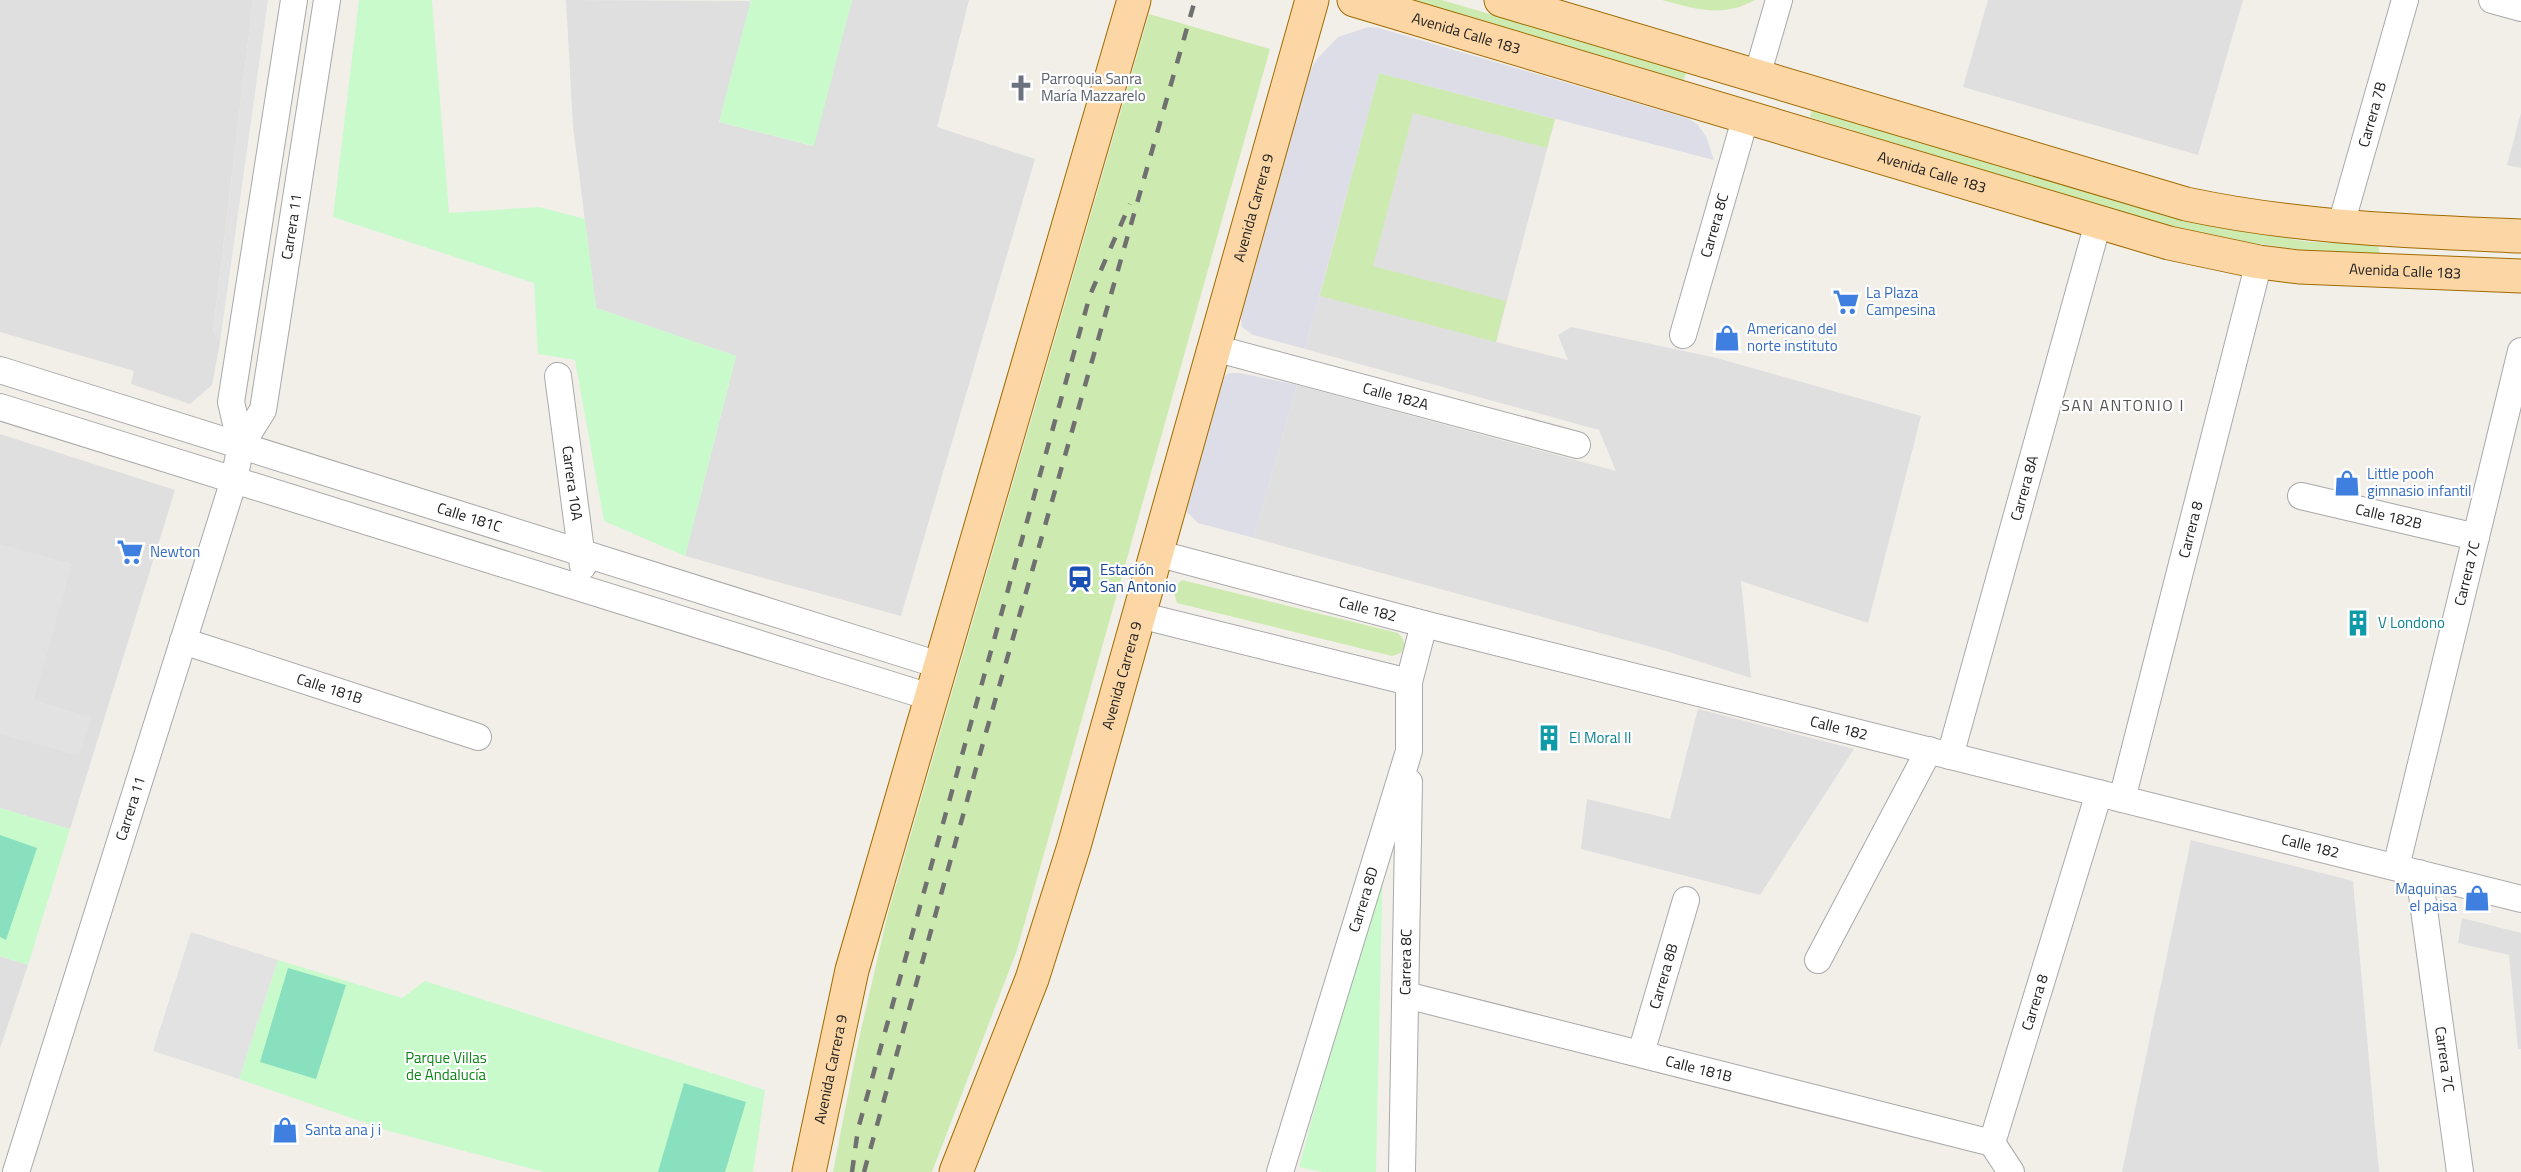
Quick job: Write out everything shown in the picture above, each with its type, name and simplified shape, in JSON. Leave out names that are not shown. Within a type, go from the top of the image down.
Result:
[{"type":"main road","name":"Avenida Carrera 9","points":[[809,1172],[852,970],[1134,0]]},
{"type":"main road","name":"Avenida Carrera 9","points":[[956,1172],[1032,979],[1074,846],[1312,0]]},
{"type":"main road","name":"Avenida Calle 183","points":[[1354,0],[2169,243],[2259,262],[2341,270],[2521,276]]},
{"type":"main road","points":[[1501,0],[2187,204],[2289,223],[2340,228],[2521,236]]},
{"type":"street","name":"Carrera 11","points":[[241,446],[231,402],[294,0]]},
{"type":"street","name":"Carrera 11","points":[[16,1172],[234,480],[241,446],[263,410],[327,0]]},
{"type":"street","points":[[1757,76],[1779,0]]},
{"type":"street","name":"Carrera 7B","points":[[2340,228],[2405,0]]},
{"type":"street","points":[[2492,0],[2521,8]]},
{"type":"street","name":"Carrera 8C","points":[[1683,335],[1746,116]]},
{"type":"street","name":"Carrera 8A","points":[[1818,960],[1939,753],[2098,223]]},
{"type":"street","name":"Carrera 8","points":[[1992,1143],[2111,796],[2259,262]]},
{"type":"street","name":"Calle 182A","points":[[1214,348],[1577,445]]},
{"type":"street","name":"Carrera 7C","points":[[2460,1172],[2407,870],[2476,537],[2521,351]]},
{"type":"street","name":"Calle 181C","points":[[0,370],[939,665]]},
{"type":"street","name":"Carrera 10A","points":[[558,376],[586,590]]},
{"type":"street","points":[[0,407],[930,697]]},
{"type":"street","name":"Calle 182B","points":[[2301,496],[2476,537]]},
{"type":"street","name":"Calle 182","points":[[1156,553],[1424,624],[2521,899]]},
{"type":"street","points":[[1139,615],[1409,682]]},
{"type":"street","name":"Carrera 8D","points":[[1280,1172],[1409,751],[1409,682],[1424,624]]},
{"type":"street","name":"Calle 181B","points":[[183,642],[478,737]]},
{"type":"street","name":"Carrera 8C","points":[[1402,1172],[1409,751]]},
{"type":"street","name":"Carrera 8B","points":[[1641,1053],[1686,900]]},
{"type":"street","name":"Calle 181B","points":[[1406,995],[1992,1143]]},
{"type":"street","points":[[1992,1143],[2011,1172]]},
{"type":"shaded area","points":[[0,0],[253,0],[213,332],[220,342],[212,385],[190,404],[131,384],[134,371],[0,332]]},
{"type":"shaded area","points":[[253,0],[268,0],[220,342],[213,333]]},
{"type":"shaded area","points":[[566,0],[751,1],[719,122],[813,146],[852,0],[969,0],[937,127],[1035,159],[901,616],[685,556],[736,356],[596,308],[573,126]]},
{"type":"shaded area","points":[[1988,0],[2243,0],[2198,155],[1963,87]]},
{"type":"shaded area","points":[[1368,27],[1379,28],[1687,118],[1697,124],[1706,136],[1714,160],[1379,73],[1305,349],[1253,335],[1242,327],[1240,310],[1306,78],[1317,59],[1338,37]]},
{"type":"shaded area","points":[[1379,73],[1555,119],[1496,342],[1568,360],[1558,335],[1571,327],[1717,358],[1921,416],[1868,623],[1741,581],[1751,678],[1666,651],[1254,538],[1297,385],[1616,471],[1599,430],[1305,349]]},
{"type":"shaded area","points":[[2521,113],[2521,168],[2507,165]]},
{"type":"shaded area","points":[[1228,373],[1240,373],[1297,385],[1254,538],[1198,523],[1186,511],[1220,382]]},
{"type":"shaded area","name":"Newton","points":[[0,434],[175,490],[70,829],[0,808]]},
{"type":"shaded area","points":[[0,544],[72,564],[34,700],[91,717],[79,756],[0,734]]},
{"type":"shaded area","points":[[1698,709],[1854,749],[1760,895],[1581,849],[1587,799],[1670,819]]},
{"type":"shaded area","points":[[2191,840],[2353,881],[2379,1172],[2122,1172]]},
{"type":"shaded area","points":[[2462,918],[2521,933],[2521,1049],[2518,1049],[2509,955],[2458,943]]},
{"type":"shaded area","points":[[191,932],[278,960],[239,1079],[153,1051]]},
{"type":"shaded area","points":[[0,956],[28,965],[0,1048]]},
{"type":"green space","points":[[359,0],[432,0],[449,213],[539,207],[585,219],[596,308],[736,356],[685,556],[604,521],[575,360],[538,354],[534,283],[333,217]]},
{"type":"green space","points":[[751,0],[852,0],[814,146],[719,122]]},
{"type":"green space","points":[[1413,0],[1442,0],[1686,72],[1684,80]]},
{"type":"green space","points":[[1662,0],[1755,0],[1732,9],[1709,10]]},
{"type":"green space","points":[[1149,14],[1270,49],[1017,950],[932,1172],[833,1172],[858,1043],[888,913]]},
{"type":"green space","points":[[1379,73],[1555,119],[1547,148],[1413,113],[1373,266],[1506,301],[1496,342],[1320,296]]},
{"type":"green space","points":[[1812,108],[2122,203],[2209,226],[2310,242],[2378,244],[2380,255],[2311,251],[2208,237],[2121,213],[1810,117]]},
{"type":"green space","points":[[1182,580],[1398,633],[1403,640],[1404,647],[1401,653],[1392,656],[1177,603],[1173,589]]},
{"type":"green space","points":[[0,808],[70,829],[28,965],[0,956]]},
{"type":"green space","points":[[0,835],[37,848],[6,940],[0,937]]},
{"type":"green space","points":[[1383,857],[1376,1172],[1323,1172],[1299,1167]]},
{"type":"green space","name":"Parque Villas de Andalucía","points":[[278,960],[402,998],[425,981],[765,1090],[753,1172],[544,1172],[389,1131],[239,1079]]},
{"type":"green space","points":[[288,968],[346,985],[316,1079],[260,1062]]},
{"type":"green space","points":[[684,1083],[746,1102],[725,1172],[658,1172]]},
{"type":"railway","points":[[864,1172],[985,736],[1195,0]]},
{"type":"railway","points":[[852,1172],[858,1129],[1090,295],[1130,204]]},
{"type":"place","name":"Parroquia Sanra María Mazzarelo","points":[[1021,88]]},
{"type":"place","name":"La Plaza Campesina","points":[[1846,302]]},
{"type":"place","name":"Americano del norte instituto","points":[[1727,338]]},
{"type":"place","name":"Little pooh gimnasio infantil","points":[[2347,483]]},
{"type":"place","name":"Newton","points":[[130,552]]},
{"type":"place","name":"Estación San Antonio","points":[[1080,579]]},
{"type":"place","name":"V Londono","points":[[2358,623]]},
{"type":"place","name":"El Moral II","points":[[1549,738]]},
{"type":"place","name":"Maquinas el paisa","points":[[2477,898]]},
{"type":"place","name":"Santa ana j i","points":[[285,1130]]},
{"type":"district","name":"SAN ANTONIO I","points":[[2123,405]]}]
